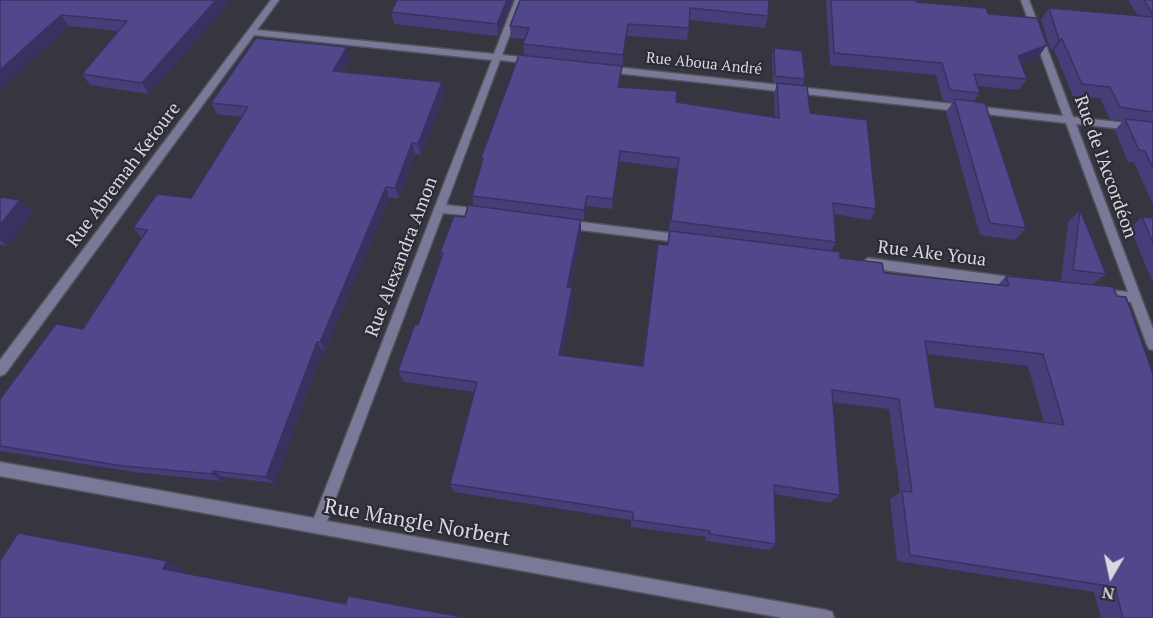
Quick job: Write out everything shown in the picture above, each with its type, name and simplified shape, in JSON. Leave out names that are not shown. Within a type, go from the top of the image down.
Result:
[{"type":"street","name":"Rue Abremah Ketoure","points":[[0,370],[275,0]]},
{"type":"street","name":"Rue Alexandra Amon","points":[[318,526],[519,0]]},
{"type":"street","name":"Rue de l'Accordéon","points":[[1025,0],[1153,345]]},
{"type":"street","points":[[251,32],[545,62]]},
{"type":"street","name":"Rue Aboua André","points":[[591,67],[1153,129]]},
{"type":"street","points":[[439,208],[498,215]]},
{"type":"street","points":[[557,223],[699,241]]},
{"type":"street","name":"Rue Ake Youa","points":[[852,261],[1029,284]]},
{"type":"street","points":[[1088,292],[1135,298]]},
{"type":"street","name":"Rue Mangle Norbert","points":[[0,469],[815,617]]},
{"type":"building","points":[[0,0],[216,0],[142,83],[82,74],[127,21],[61,15],[0,70]]},
{"type":"building","points":[[397,0],[507,0],[497,24],[391,12]]},
{"type":"building","points":[[520,0],[769,0],[768,16],[690,8],[689,28],[628,24],[623,55],[523,44],[529,28],[510,26]]},
{"type":"building","points":[[831,0],[916,0],[916,2],[986,8],[988,14],[1037,18],[1047,45],[1018,56],[1027,79],[974,74],[980,93],[950,90],[942,63],[834,53]]},
{"type":"building","points":[[1144,0],[1153,0],[1153,15]]},
{"type":"building","points":[[1049,8],[1153,17],[1153,112],[1120,107],[1110,87],[1082,84],[1062,39],[1059,40]]},
{"type":"building","points":[[256,38],[347,47],[333,71],[442,82],[418,144],[412,143],[395,188],[386,187],[320,342],[317,342],[266,477],[213,471],[212,474],[123,466],[0,446],[0,399],[56,324],[83,329],[147,230],[133,228],[157,194],[191,198],[248,107],[211,103]]},
{"type":"building","points":[[774,48],[802,51],[805,79],[775,76]]},
{"type":"building","points":[[519,55],[622,66],[618,87],[677,91],[676,102],[779,118],[777,83],[807,86],[810,113],[867,120],[876,209],[833,203],[836,242],[671,221],[679,158],[620,151],[613,199],[587,196],[584,210],[472,196],[483,159],[481,158]]},
{"type":"building","points":[[954,99],[985,103],[1026,228],[990,223]]},
{"type":"building","points":[[1125,119],[1153,122],[1153,168],[1145,151],[1139,150]]},
{"type":"building","points":[[0,197],[20,200],[0,225]]},
{"type":"building","points":[[468,205],[581,220],[567,287],[572,288],[559,355],[643,366],[658,244],[668,245],[670,231],[840,252],[840,258],[882,263],[884,273],[1009,286],[1006,276],[1113,287],[1117,296],[1126,297],[1153,374],[1153,618],[1123,618],[1115,587],[910,555],[902,491],[912,492],[899,399],[832,390],[840,495],[774,485],[776,544],[710,534],[710,531],[633,520],[633,512],[450,484],[477,382],[398,371],[415,324],[418,325],[454,216],[465,217]],"holes":[[[925,341],[1043,354],[1064,425],[935,407]]]},
{"type":"building","points":[[1080,210],[1106,274],[1073,270]]},
{"type":"building","points":[[1142,217],[1153,218],[1153,243]]},
{"type":"building","points":[[18,533],[167,561],[163,569],[346,604],[348,596],[467,618],[0,618],[0,561]]}]
